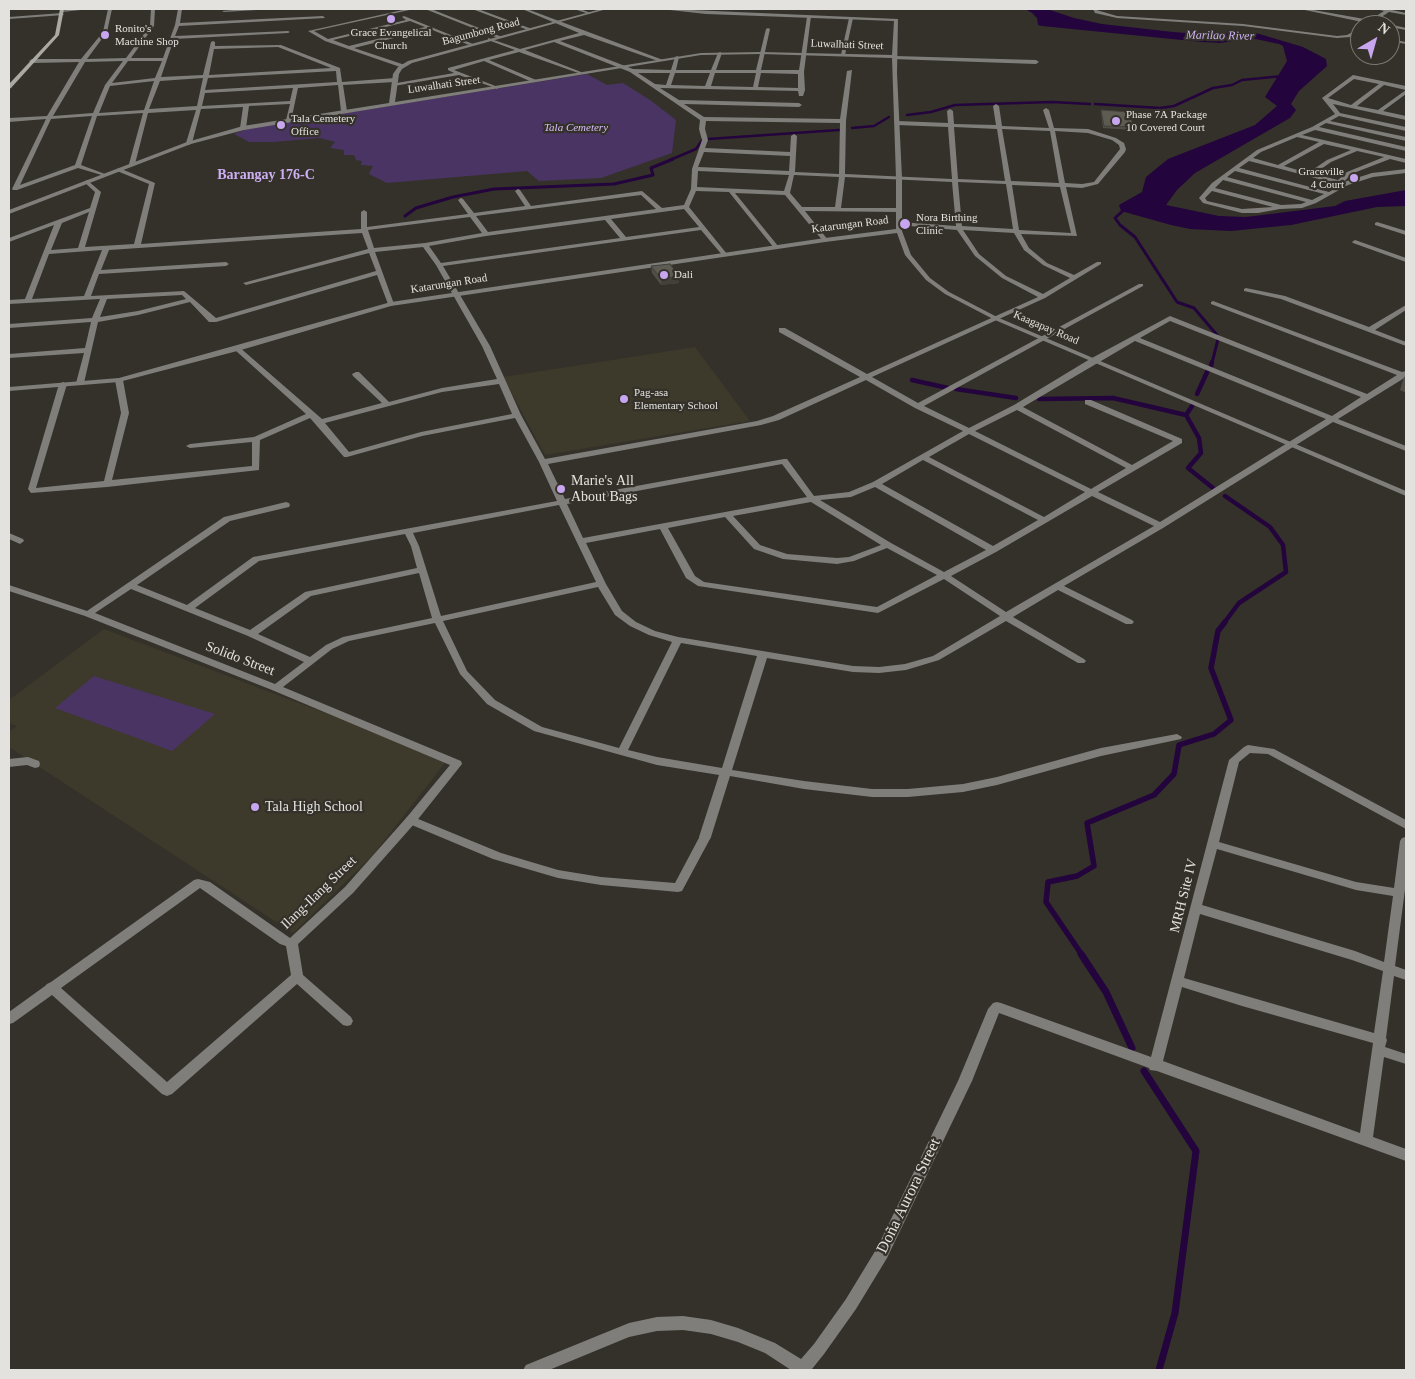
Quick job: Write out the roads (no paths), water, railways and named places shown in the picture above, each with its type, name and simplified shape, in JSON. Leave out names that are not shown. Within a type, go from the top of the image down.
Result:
[{"type":"main road","points":[[9,87],[57,35],[62,11]]},
{"type":"street","points":[[9,18],[88,9]]},
{"type":"street","points":[[103,176],[78,166],[15,189],[49,118],[83,60],[105,32],[110,9]]},
{"type":"street","points":[[78,166],[95,115],[108,84],[152,26],[153,9]]},
{"type":"street","points":[[132,164],[146,112],[177,25],[180,9]]},
{"type":"street","points":[[221,22],[224,10],[271,9]]},
{"type":"street","points":[[392,103],[396,74],[403,66],[327,40],[310,31],[412,9]]},
{"type":"street","points":[[427,9],[500,37]]},
{"type":"street","points":[[474,9],[530,29]]},
{"type":"street","points":[[524,9],[660,60]]},
{"type":"street","points":[[576,9],[589,13]]},
{"type":"street","name":"Bagumbong Road","points":[[403,66],[416,60],[471,44],[604,9]]},
{"type":"street","points":[[670,9],[706,13],[851,18],[843,55]]},
{"type":"street","points":[[706,13],[711,9]]},
{"type":"street","points":[[1095,9],[1097,12],[1117,17],[1243,25],[1337,37],[1350,36]]},
{"type":"street","points":[[1302,9],[1350,20]]},
{"type":"street","points":[[1378,9],[1406,14]]},
{"type":"street","points":[[394,13],[471,44]]},
{"type":"street","points":[[177,25],[323,17]]},
{"type":"street","points":[[795,127],[802,90],[801,72],[810,17]]},
{"type":"street","name":"Kaagapay Road","points":[[851,18],[896,20],[895,58],[899,227],[908,255],[928,279],[947,293],[997,319],[1406,494]]},
{"type":"street","points":[[327,40],[410,20]]},
{"type":"street","points":[[351,47],[428,28]]},
{"type":"street","points":[[755,88],[761,53],[768,29]]},
{"type":"street","points":[[172,38],[288,32]]},
{"type":"street","points":[[496,88],[458,74],[450,69],[584,33]]},
{"type":"street","points":[[189,143],[213,48],[213,36]]},
{"type":"street","points":[[490,39],[579,73]]},
{"type":"street","points":[[555,41],[632,71],[703,119],[844,121]]},
{"type":"street","points":[[213,48],[279,46],[338,69]]},
{"type":"street","points":[[708,86],[720,53]]},
{"type":"street","name":"Luwalhati Street","points":[[9,212],[189,143],[243,128],[677,57],[720,53],[761,53],[1036,62]]},
{"type":"street","points":[[668,86],[677,57]]},
{"type":"street","points":[[32,61],[165,59]]},
{"type":"street","points":[[485,60],[534,81]]},
{"type":"street","points":[[108,84],[159,79],[338,69]]},
{"type":"street","points":[[338,69],[344,111]]},
{"type":"street","points":[[632,71],[801,72]]},
{"type":"street","points":[[838,209],[842,175],[844,121],[850,71]]},
{"type":"street","points":[[202,92],[394,82],[458,74]]},
{"type":"street","points":[[1406,90],[1353,77],[1325,98],[1338,114],[1406,129]]},
{"type":"street","points":[[1353,106],[1383,83]]},
{"type":"street","points":[[288,120],[296,86]]},
{"type":"street","points":[[654,86],[802,90]]},
{"type":"street","points":[[1379,112],[1406,90]]},
{"type":"street","points":[[1327,101],[1406,118]]},
{"type":"street","points":[[9,120],[292,102]]},
{"type":"street","points":[[677,102],[799,105]]},
{"type":"street","points":[[243,128],[246,105]]},
{"type":"street","points":[[996,106],[1001,126],[1016,231],[1026,249],[1045,264],[1075,278]]},
{"type":"street","points":[[1046,110],[1064,186]]},
{"type":"street","points":[[950,111],[953,125],[959,228],[977,255],[1004,277],[1043,297]]},
{"type":"street","points":[[1338,114],[1314,128],[1271,144],[1222,178],[1203,196],[1202,200],[1237,210],[1258,212],[1281,207],[1302,206],[1330,194],[1343,183],[1349,173],[1406,150]]},
{"type":"street","points":[[686,207],[694,188],[696,169],[705,137],[702,129],[703,119]]},
{"type":"street","points":[[1327,122],[1406,139]]},
{"type":"street","points":[[696,169],[1064,186],[1090,185],[1096,182],[1122,152],[1122,144],[1099,133],[1001,126],[897,124]]},
{"type":"street","points":[[1314,128],[1406,150]]},
{"type":"street","points":[[1294,135],[1406,161]]},
{"type":"street","points":[[787,193],[792,173],[794,136]]},
{"type":"street","points":[[1279,167],[1323,142]]},
{"type":"street","points":[[702,150],[747,149],[794,154]]},
{"type":"street","points":[[1310,174],[1329,161],[1355,150]]},
{"type":"street","points":[[1248,159],[1343,183],[1372,175],[1406,171]]},
{"type":"street","points":[[1234,169],[1330,194]]},
{"type":"street","points":[[119,170],[152,181],[137,245]]},
{"type":"street","points":[[1222,178],[1314,202]]},
{"type":"street","points":[[81,250],[98,192],[87,182]]},
{"type":"street","name":"Katarungan Road","points":[[9,389],[119,380],[391,304],[825,240],[899,227],[959,228],[1076,235],[1064,186]]},
{"type":"street","points":[[694,188],[731,192],[787,193],[825,240]]},
{"type":"street","points":[[1211,189],[1281,207]]},
{"type":"street","points":[[518,191],[529,208]]},
{"type":"street","points":[[731,192],[776,247]]},
{"type":"street","points":[[46,252],[364,230],[642,193],[661,211]]},
{"type":"street","points":[[461,200],[474,215],[486,234]]},
{"type":"street","points":[[246,283],[372,250],[425,245],[486,234],[686,207]]},
{"type":"street","points":[[686,207],[725,255]]},
{"type":"street","points":[[9,240],[92,208]]},
{"type":"street","points":[[800,208],[899,210]]},
{"type":"street","points":[[364,212],[364,230],[391,304]]},
{"type":"street","points":[[607,218],[624,239]]},
{"type":"street","points":[[28,300],[59,221]]},
{"type":"street","points":[[1377,224],[1406,234]]},
{"type":"street","points":[[439,265],[703,228]]},
{"type":"street","points":[[1355,242],[1406,260]]},
{"type":"street","points":[[425,245],[439,265],[454,294],[486,346],[517,415],[543,462],[601,584],[618,613],[633,624],[652,633],[678,640],[853,669],[879,670],[906,667],[936,658],[1007,618],[1160,526],[1292,446],[1405,374]]},
{"type":"street","points":[[87,296],[107,247]]},
{"type":"street","points":[[543,462],[758,423],[776,418],[1043,297],[1099,263]]},
{"type":"street","points":[[98,272],[226,264]]},
{"type":"street","points":[[9,302],[87,296],[184,293],[212,320],[216,320],[380,272]]},
{"type":"street","points":[[918,406],[1141,285]]},
{"type":"street","points":[[1246,290],[1283,297],[1406,344]]},
{"type":"street","points":[[80,383],[95,320],[105,296]]},
{"type":"street","points":[[9,326],[95,320],[138,313],[190,300]]},
{"type":"street","points":[[1213,303],[1405,374]]},
{"type":"street","points":[[1369,330],[1406,307]]},
{"type":"street","points":[[581,542],[727,514],[851,494],[876,484],[969,431],[1017,408],[1093,361],[1170,318],[1367,397]]},
{"type":"street","points":[[782,330],[918,406],[1160,526]]},
{"type":"street","points":[[1134,338],[1406,448]]},
{"type":"street","points":[[238,348],[312,414],[348,455],[421,434],[517,415]]},
{"type":"street","points":[[9,356],[88,350]]},
{"type":"street","points":[[356,374],[387,404]]},
{"type":"street","points":[[107,484],[125,413],[119,380]]},
{"type":"street","points":[[320,422],[442,390],[501,381]]},
{"type":"street","points":[[63,384],[32,490],[256,469],[256,439]]},
{"type":"street","points":[[664,527],[691,578],[701,584],[875,610],[993,550],[1179,441],[1088,402]]},
{"type":"street","points":[[1017,408],[1132,468]]},
{"type":"street","points":[[190,446],[256,439],[312,414]]},
{"type":"street","points":[[923,457],[1044,520]]},
{"type":"street","points":[[189,608],[256,559],[784,461],[812,499],[888,545],[945,576],[1007,618],[1081,661]]},
{"type":"street","points":[[876,484],[993,550]]},
{"type":"street","points":[[88,614],[227,519],[286,505]]},
{"type":"street","points":[[727,514],[757,547],[786,556],[837,561],[851,559],[888,545]]},
{"type":"street","points":[[407,530],[415,546],[437,618],[464,672],[491,702],[538,728],[622,752],[657,761],[804,785],[864,792],[908,793],[937,792],[997,781],[1101,752],[1177,737]]},
{"type":"street","points":[[9,536],[20,541]]},
{"type":"street","points":[[250,634],[308,594],[421,570]]},
{"type":"street","points":[[276,688],[329,647],[346,638],[601,584]]},
{"type":"street","points":[[130,585],[189,608],[310,661]]},
{"type":"street","points":[[1059,587],[1129,622]]},
{"type":"street","name":"Solido Street","points":[[9,588],[88,614],[276,688],[457,764]]},
{"type":"street","points":[[622,752],[678,640]]},
{"type":"street","points":[[411,820],[525,866],[558,874],[602,881],[678,888],[705,837],[763,654]]},
{"type":"street","name":"MRH Site IV","points":[[1155,1066],[1234,760],[1248,748],[1270,751],[1406,825]]},
{"type":"street","points":[[9,763],[28,761],[35,764]]},
{"type":"street","name":"Ilang-Ilang Street","points":[[9,1019],[198,883],[206,885],[284,941],[292,943],[348,890],[411,820],[457,764]]},
{"type":"street","points":[[1366,1141],[1406,841]]},
{"type":"street","points":[[1213,844],[1356,886],[1399,894]]},
{"type":"street","points":[[1196,908],[1406,975]]},
{"type":"street","points":[[292,943],[297,977],[347,1021]]},
{"type":"street","points":[[51,987],[167,1090],[297,977]]},
{"type":"street","points":[[1178,980],[1380,1045],[1406,1059]]},
{"type":"street","name":"Doña Aurora Street","points":[[803,1370],[846,1312],[882,1253],[965,1080],[996,1008],[1155,1066]]},
{"type":"street","points":[[1155,1066],[1406,1155]]},
{"type":"street","points":[[531,1370],[629,1330],[657,1324],[683,1323],[711,1327],[738,1335],[770,1348],[803,1370]]},
{"type":"water","name":"Marilao River","points":[[1025,9],[1047,9],[1074,18],[1102,24],[1173,32],[1199,34],[1256,33],[1303,47],[1326,59],[1327,66],[1299,91],[1291,104],[1296,110],[1290,118],[1195,173],[1177,190],[1166,205],[1219,216],[1246,217],[1335,206],[1345,201],[1406,190],[1406,206],[1377,207],[1291,225],[1231,231],[1190,229],[1121,211],[1119,205],[1142,192],[1146,177],[1168,159],[1255,125],[1277,106],[1265,97],[1287,61],[1283,46],[1251,38],[1221,43],[1202,42],[1042,26],[1038,25],[1037,18],[1032,13]]},
{"type":"waterway","points":[[1095,104],[1160,108],[1174,106],[1213,88],[1232,85],[1242,80],[1283,76]]},
{"type":"waterway","points":[[907,115],[931,112],[955,105],[1052,102],[1090,104]]},
{"type":"waterway","points":[[852,128],[874,126],[889,117]]},
{"type":"waterway","points":[[708,139],[839,130]]},
{"type":"waterway","points":[[670,160],[696,149],[703,139]]},
{"type":"waterway","points":[[405,216],[416,208],[453,197],[494,189],[614,184],[653,175],[651,168],[673,159]]},
{"type":"waterway","points":[[1126,208],[1115,218],[1120,225],[1135,237],[1177,302],[1194,308],[1217,335]]},
{"type":"waterway","points":[[1212,363],[1218,339]]},
{"type":"waterway","points":[[1211,366],[1212,362]]},
{"type":"waterway","points":[[1197,394],[1208,370]]},
{"type":"waterway","points":[[912,380],[948,388]]},
{"type":"waterway","points":[[956,389],[1016,398]]},
{"type":"waterway","points":[[1039,399],[1113,398],[1186,415]]},
{"type":"waterway","points":[[1186,415],[1192,406]]},
{"type":"waterway","points":[[1186,415],[1199,438],[1201,453],[1188,468],[1213,488]]},
{"type":"waterway","points":[[1224,623],[1239,603],[1286,572],[1283,545],[1270,527],[1225,496]]},
{"type":"waterway","points":[[1082,955],[1046,902],[1048,882],[1077,876],[1094,866],[1087,823],[1154,795],[1174,774],[1179,745],[1214,734],[1231,720],[1211,668],[1218,631],[1225,622]]},
{"type":"waterway","points":[[1081,954],[1106,992],[1132,1048]]},
{"type":"waterway","points":[[1144,1071],[1196,1151],[1175,1313],[1159,1370]]},
{"type":"place","name":"Grace Evangelical Church","points":[[391,19]]},
{"type":"place","name":"Ronito's Machine Shop","points":[[105,35]]},
{"type":"place","name":"Phase 7A Package 10 Covered Court","points":[[1116,121]]},
{"type":"place","name":"Tala Cemetery Office","points":[[281,125]]},
{"type":"place","name":"Graceville 4 Court","points":[[1354,178]]},
{"type":"place","name":"Nora Birthing Clinic","points":[[905,224]]},
{"type":"place","name":"Dali","points":[[664,275]]},
{"type":"place","name":"Pag-asa Elementary School","points":[[624,399]]},
{"type":"place","name":"Marie's All About Bags","points":[[561,489]]},
{"type":"place","name":"Tala High School","points":[[255,807]]},
{"type":"district","name":"Barangay 176-C","points":[[266,175]]},
{"type":"park label","name":"Tala Cemetery","points":[[576,128]]}]
